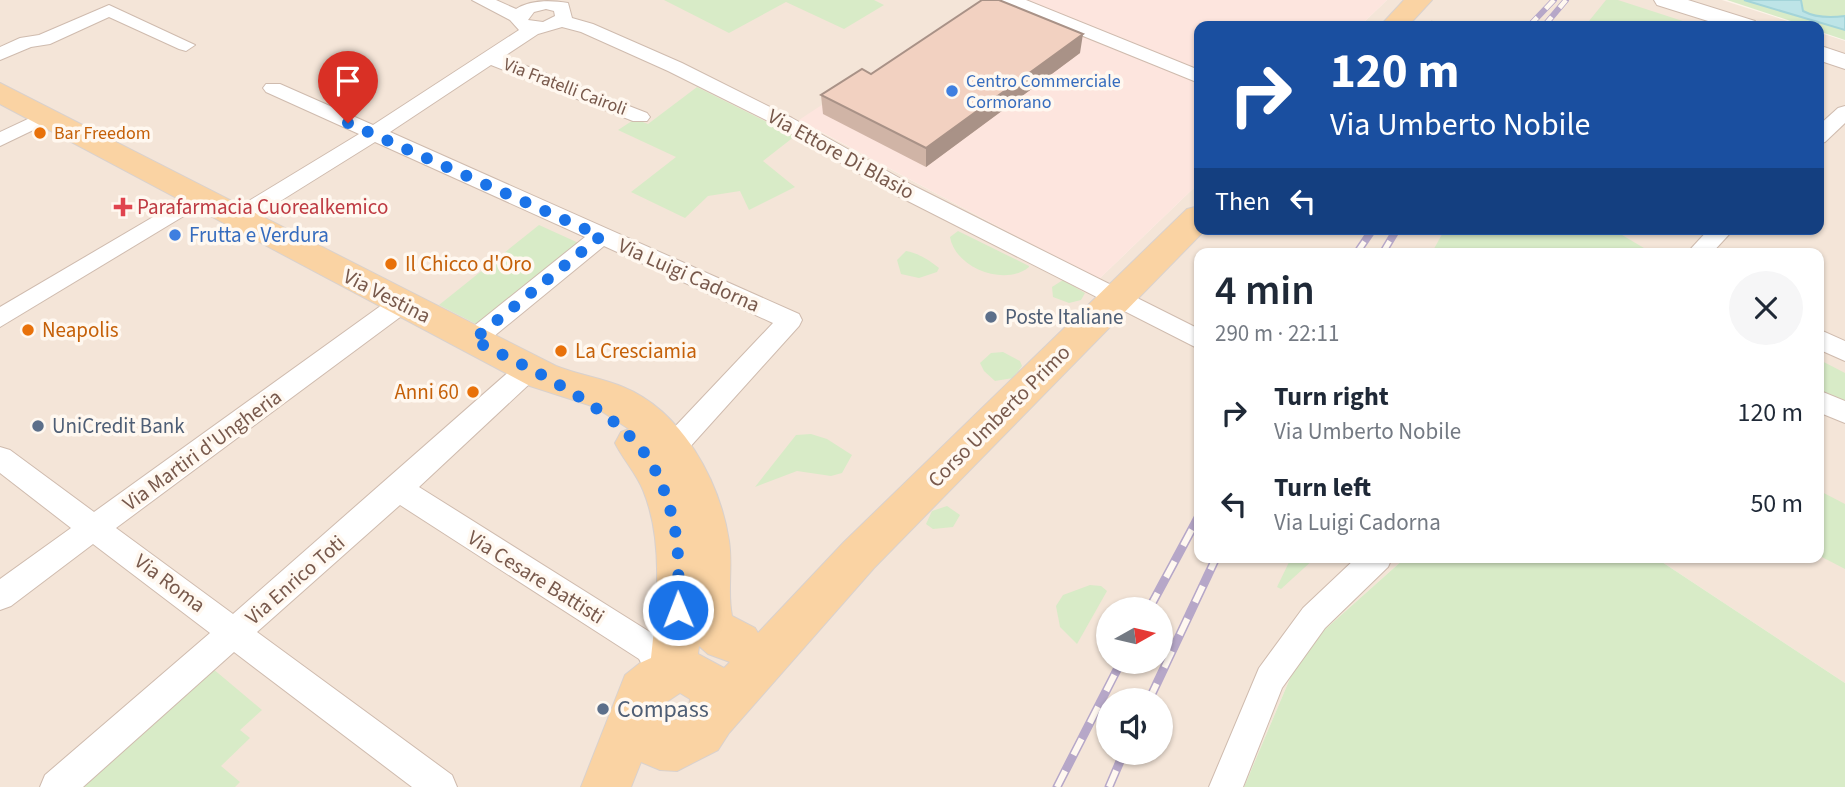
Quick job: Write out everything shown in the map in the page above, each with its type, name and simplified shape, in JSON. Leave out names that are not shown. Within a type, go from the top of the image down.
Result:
[{"type":"main road","name":"Via Vestina","points":[[0,92],[473,340],[541,374],[611,398],[628,408],[653,428],[687,476],[701,512],[708,548],[707,590],[711,626],[720,637],[739,643]]},
{"type":"main road","name":"Corso Umberto Primo","points":[[619,787],[680,695],[802,619],[859,555],[1194,222]]},
{"type":"main road","name":"Via Vestina","points":[[541,374],[631,438],[647,456],[659,478],[670,510],[678,555],[680,695]]},
{"type":"main road","name":"Via Vestina","points":[[680,695],[694,612],[707,590]]},
{"type":"main road","name":"Corso Umberto Primo","points":[[606,787],[680,695],[739,643],[802,619]]},
{"type":"street","points":[[237,218],[490,58],[526,22],[481,0]]},
{"type":"street","points":[[1010,0],[1194,75]]},
{"type":"street","points":[[1665,0],[1731,21]]},
{"type":"street","points":[[0,54],[27,42],[43,40],[109,10],[187,45]]},
{"type":"street","name":"Via Ettore Di Blasio","points":[[526,22],[561,21],[587,28],[687,73],[785,122],[904,190],[1194,337]]},
{"type":"street","points":[[1824,54],[1845,62]]},
{"type":"street","name":"Via Fratelli Cairoli","points":[[490,58],[640,117]]},
{"type":"street","name":"Via Luigi Cadorna","points":[[273,88],[372,135],[790,320],[678,442],[673,453]]},
{"type":"street","points":[[1824,132],[1845,112]]},
{"type":"street","points":[[0,141],[45,117]]},
{"type":"street","points":[[0,318],[199,197]]},
{"type":"street","points":[[1703,248],[1717,235]]},
{"type":"street","points":[[473,340],[601,236]]},
{"type":"street","name":"Via Martiri d'Ungheria","points":[[0,596],[402,303]]},
{"type":"street","points":[[1824,341],[1845,352]]},
{"type":"street","name":"Via Enrico Toti","points":[[57,787],[398,489],[541,374]]},
{"type":"street","points":[[1824,403],[1845,413]]},
{"type":"street","name":"Via Roma","points":[[0,458],[97,527],[440,787]]},
{"type":"street","name":"Via Cesare Battisti","points":[[398,489],[650,649],[680,695]]},
{"type":"street","points":[[1226,787],[1270,679],[1314,618],[1372,563]]},
{"type":"shaded area","points":[[0,0],[981,0],[800,121],[1098,280],[1194,188],[1194,235],[1824,235],[1824,34],[1845,41],[1845,683],[1664,563],[1824,563],[1824,248],[1194,248],[1194,563],[1399,563],[1302,650],[1244,787],[0,787]]},
{"type":"shaded area","points":[[981,0],[1387,0],[1365,21],[1194,21],[1194,188],[1098,280],[799,120]]},
{"type":"shaded area","points":[[1387,0],[1722,0],[1787,21],[1365,21]]},
{"type":"green space","points":[[664,0],[874,0],[884,5],[844,29],[786,2],[729,33]]},
{"type":"green space","points":[[1606,0],[1618,0],[1683,21],[1589,21]]},
{"type":"green space","points":[[1727,0],[1845,0],[1845,40],[1824,33],[1824,21],[1791,21]]},
{"type":"green space","points":[[697,87],[795,136],[763,161],[795,187],[749,210],[740,191],[708,196],[685,218],[631,192],[676,157],[618,130],[635,119],[648,124]]},
{"type":"green space","points":[[539,225],[583,245],[484,328],[439,305]]},
{"type":"green space","points":[[958,231],[1029,267],[1019,273],[1007,275],[982,271],[961,258],[954,248],[950,237]]},
{"type":"green space","points":[[1442,235],[1622,235],[1644,248],[1434,248]]},
{"type":"green space","points":[[906,251],[931,262],[939,268],[937,272],[919,278],[901,274],[897,260]]},
{"type":"green space","points":[[1063,280],[1085,293],[1081,300],[1069,303],[1053,297],[1052,287]]},
{"type":"green space","points":[[1003,352],[1020,361],[1022,366],[1013,378],[995,381],[980,363],[991,353]]},
{"type":"green space","points":[[1824,362],[1845,373],[1845,404],[1824,394]]},
{"type":"green space","points":[[811,434],[827,439],[852,455],[842,473],[831,476],[797,471],[755,487],[796,435]]},
{"type":"green space","points":[[1824,493],[1845,504],[1845,569],[1824,558]]},
{"type":"green space","points":[[947,506],[960,515],[953,527],[933,529],[926,524],[932,511]]},
{"type":"green space","points":[[1289,563],[1310,563],[1281,589],[1277,587]]},
{"type":"green space","points":[[1399,563],[1664,563],[1845,683],[1845,787],[1244,787],[1302,650]]},
{"type":"green space","points":[[1090,585],[1101,586],[1107,591],[1104,597],[1096,597],[1096,610],[1077,644],[1060,627],[1056,606],[1063,595]]},
{"type":"green space","points":[[212,668],[262,710],[240,730],[250,738],[221,766],[240,782],[235,787],[79,787]]},
{"type":"water","points":[[1744,0],[1801,0],[1803,11],[1813,15],[1845,16],[1845,30],[1824,24],[1824,21],[1815,21]]},
{"type":"building","name":"Centro Commerciale Cormorano","points":[[982,0],[999,0],[1083,34],[926,148],[821,95],[862,69],[871,74]]},
{"type":"railway","points":[[1534,21],[1554,0]]},
{"type":"railway","points":[[1548,21],[1566,0]]},
{"type":"railway","points":[[1360,248],[1369,235]]},
{"type":"railway","points":[[1386,248],[1393,235]]},
{"type":"railway","points":[[1155,597],[1194,525]]},
{"type":"railway","points":[[1155,688],[1214,563]]},
{"type":"railway","points":[[1057,787],[1115,674]]},
{"type":"railway","points":[[1109,787],[1118,765]]},
{"type":"place","name":"Centro Commerciale Cormorano","points":[[952,91]]},
{"type":"place","name":"Bar Freedom","points":[[40,133]]},
{"type":"place","name":"Parafarmacia Cuorealkemico","points":[[123,207]]},
{"type":"place","name":"Frutta e Verdura","points":[[175,235]]},
{"type":"place","name":"Il Chicco d'Oro","points":[[391,264]]},
{"type":"place","name":"Poste Italiane","points":[[991,317]]},
{"type":"place","name":"Neapolis","points":[[28,330]]},
{"type":"place","name":"La Cresciamia","points":[[561,351]]},
{"type":"place","name":"Anni 60","points":[[473,392]]},
{"type":"place","name":"UniCredit Bank","points":[[38,426]]},
{"type":"place","name":"Compass","points":[[603,709]]},
{"type":"route","points":[[348,123],[601,236],[473,340],[552,380],[613,423],[647,456],[659,478],[675,532],[678,555],[678,610]]}]
